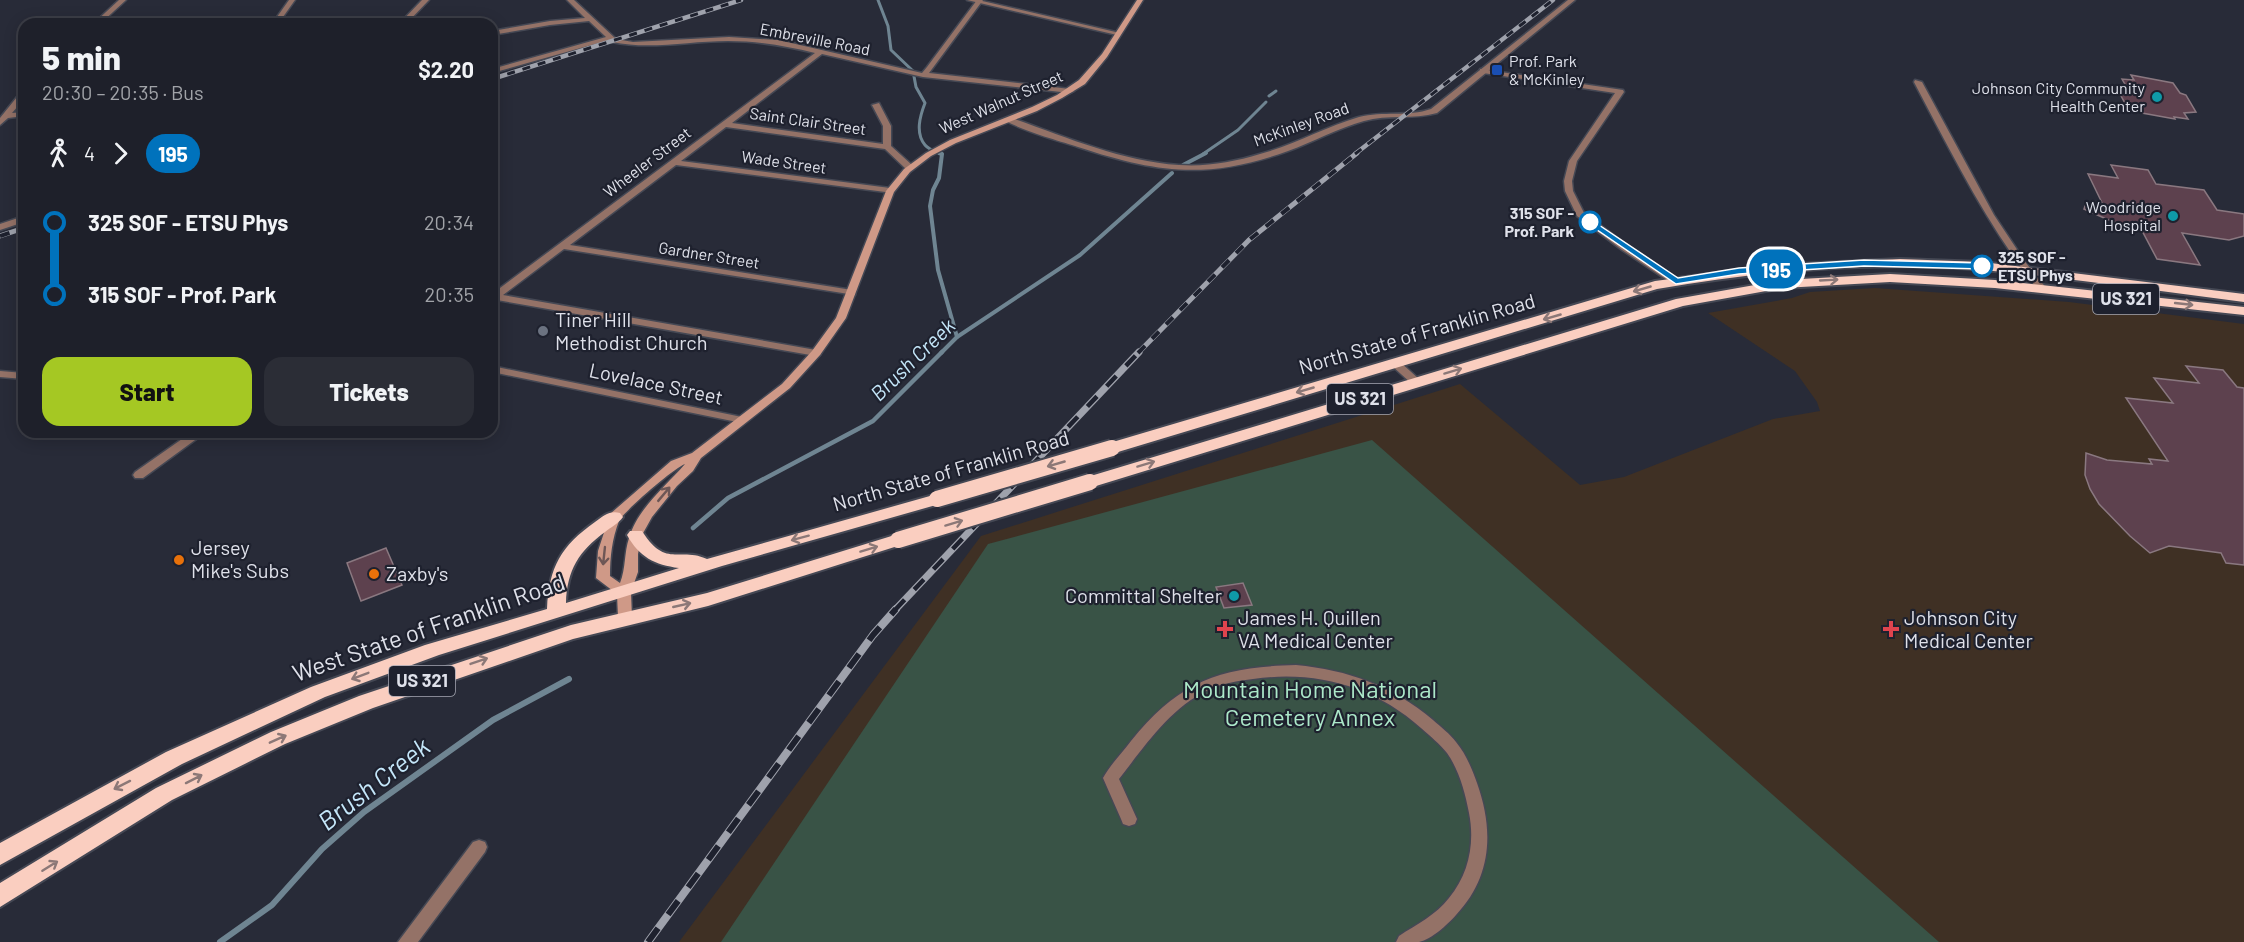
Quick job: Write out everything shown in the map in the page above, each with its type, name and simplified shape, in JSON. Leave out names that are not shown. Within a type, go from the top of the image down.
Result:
[{"type":"highway","name":"North State of Franklin Road","points":[[624,592],[716,562],[1112,448],[1587,307],[1608,298],[1676,282],[1739,271],[1864,263],[1944,264],[2244,298]]},
{"type":"highway","name":"US 321","points":[[0,896],[164,795],[278,738],[404,687],[500,654],[625,618],[708,599],[1681,302],[1783,284],[1848,279],[1898,279],[2042,289],[2244,311]]},
{"type":"highway","points":[[556,612],[559,570],[565,560],[588,535],[614,517]]},
{"type":"highway","points":[[636,535],[646,551],[661,558],[687,563],[716,562]]},
{"type":"highway","name":"West State of Franklin Road","points":[[0,855],[114,789],[318,692],[432,650],[624,592]]},
{"type":"main road","name":"West Walnut Street","points":[[614,517],[675,464],[696,456],[786,386],[816,353],[841,318],[890,191],[899,176],[930,153],[1009,120],[1070,91],[1090,74],[1140,0]]},
{"type":"main road","name":"West Walnut Street","points":[[625,618],[624,592],[631,572],[631,554],[636,535],[646,515],[689,468],[696,456]]},
{"type":"main road","points":[[614,517],[604,551],[603,578],[624,592]]},
{"type":"street","points":[[103,18],[123,0]]},
{"type":"street","points":[[279,18],[292,0]]},
{"type":"street","points":[[408,18],[426,0]]},
{"type":"street","points":[[498,69],[609,38],[570,0]]},
{"type":"street","points":[[970,0],[1117,33]]},
{"type":"street","name":"McKinley Road","points":[[1009,120],[1134,160],[1178,168],[1202,167],[1270,153],[1313,139],[1359,119],[1390,114],[1429,113],[1572,0]]},
{"type":"street","points":[[917,74],[930,69],[980,1]]},
{"type":"street","points":[[498,32],[532,25],[590,19]]},
{"type":"street","name":"Embreville Road","points":[[609,38],[633,44],[729,39],[778,42],[917,74],[1070,91]]},
{"type":"street","name":"Wheeler Street","points":[[498,294],[822,51]]},
{"type":"street","points":[[1483,71],[1620,92],[1573,161],[1568,181],[1569,190],[1580,214],[1676,282]]},
{"type":"street","points":[[1918,82],[1994,224],[2027,272],[2042,289]]},
{"type":"street","points":[[0,123],[18,102]]},
{"type":"street","points":[[876,105],[887,126],[887,147],[909,167]]},
{"type":"street","points":[[7,116],[18,115]]},
{"type":"street","name":"Saint Clair Street","points":[[725,124],[887,147]]},
{"type":"street","name":"Wade Street","points":[[674,162],[890,191]]},
{"type":"street","points":[[0,227],[18,221]]},
{"type":"street","name":"Gardner Street","points":[[561,246],[852,293]]},
{"type":"street","points":[[498,299],[816,353]]},
{"type":"street","points":[[1395,363],[1416,382]]},
{"type":"street","name":"Lovelace Street","points":[[498,370],[742,420]]},
{"type":"street","points":[[0,375],[18,376]]},
{"type":"street","points":[[139,475],[191,438]]},
{"type":"street","points":[[1129,819],[1111,778],[1160,718],[1186,696],[1204,686],[1263,671],[1296,670],[1329,673],[1358,682],[1416,712],[1454,750],[1470,782],[1481,824],[1479,853],[1468,885],[1446,914],[1404,942]]},
{"type":"street","points":[[407,942],[479,847]]},
{"type":"shaded area","points":[[1875,288],[2069,302],[2244,324],[2244,942],[679,942],[981,536],[1460,384],[1580,485],[1624,477],[1773,419],[1820,411],[1817,402],[1795,371],[1708,313],[1792,298],[1810,292]]},
{"type":"green space","name":"Mountain Home National Cemetery Annex","points":[[1372,440],[1939,942],[721,942],[988,544]]},
{"type":"building","name":"Johnson City Community Health Center","points":[[2131,75],[2173,83],[2180,93],[2186,95],[2196,112],[2184,113],[2188,119],[2142,113],[2138,107],[2125,103],[2116,87],[2126,86],[2122,79],[2134,80]]},
{"type":"building","name":"Woodridge Hospital","points":[[2111,165],[2148,170],[2156,184],[2204,190],[2217,210],[2244,214],[2244,236],[2229,240],[2182,233],[2200,265],[2157,259],[2140,227],[2113,222],[2084,209],[2085,206],[2105,209],[2088,174],[2118,178]]},
{"type":"building","points":[[2186,366],[2223,370],[2237,387],[2244,388],[2244,565],[2226,563],[2221,553],[2169,546],[2150,553],[2099,504],[2085,475],[2086,453],[2107,460],[2152,464],[2149,459],[2168,461],[2126,398],[2173,403],[2154,378],[2199,383]]},
{"type":"building","name":"Zaxby's","points":[[386,548],[402,585],[361,601],[347,563]]},
{"type":"building","name":"Committal Shelter","points":[[1243,583],[1252,605],[1224,608],[1216,587]]},
{"type":"waterway","points":[[878,0],[888,26],[891,50],[913,71],[916,87],[925,103],[919,124],[922,140],[929,148],[942,154]]},
{"type":"waterway","name":"Brush Creek","points":[[1269,96],[1276,91]]},
{"type":"waterway","name":"Brush Creek","points":[[1203,154],[1238,130],[1266,102]]},
{"type":"waterway","name":"Brush Creek","points":[[1183,165],[1206,153]]},
{"type":"waterway","points":[[942,154],[939,178],[933,190],[930,206],[938,270],[957,337]]},
{"type":"waterway","name":"Brush Creek","points":[[957,337],[1080,255],[1172,173]]},
{"type":"waterway","name":"Brush Creek","points":[[693,528],[728,498],[873,421],[957,337]]},
{"type":"waterway","name":"Brush Creek","points":[[220,942],[272,905],[322,849],[364,812],[493,720],[569,679]]},
{"type":"railway","points":[[498,77],[741,0]]},
{"type":"railway","points":[[1355,154],[1553,0]]},
{"type":"railway","points":[[1138,353],[1249,240],[1357,153]]},
{"type":"railway","points":[[0,236],[18,230]]},
{"type":"railway","points":[[895,610],[1139,352]]},
{"type":"railway","points":[[648,942],[873,635],[896,609]]},
{"type":"bus line","name":"195","points":[[1590,222],[1676,282],[1739,271],[1864,263],[1982,266]]},
{"type":"place","name":"Prof. Park & McKinley","points":[[1497,70]]},
{"type":"place","name":"Johnson City Community Health Center","points":[[2157,97]]},
{"type":"place","name":"Woodridge Hospital","points":[[2173,216]]},
{"type":"place","name":"315 SOF - Prof. Park","points":[[1590,222]]},
{"type":"place","name":"325 SOF - ETSU Phys","points":[[1982,266]]},
{"type":"place","name":"Tiner Hill Methodist Church","points":[[543,331]]},
{"type":"place","name":"Jersey Mike's Subs","points":[[179,560]]},
{"type":"place","name":"Zaxby's","points":[[374,574]]},
{"type":"place","name":"Committal Shelter","points":[[1234,596]]},
{"type":"place","name":"James H. Quillen VA Medical Center","points":[[1225,629]]},
{"type":"place","name":"Johnson City Medical Center","points":[[1891,629]]}]
